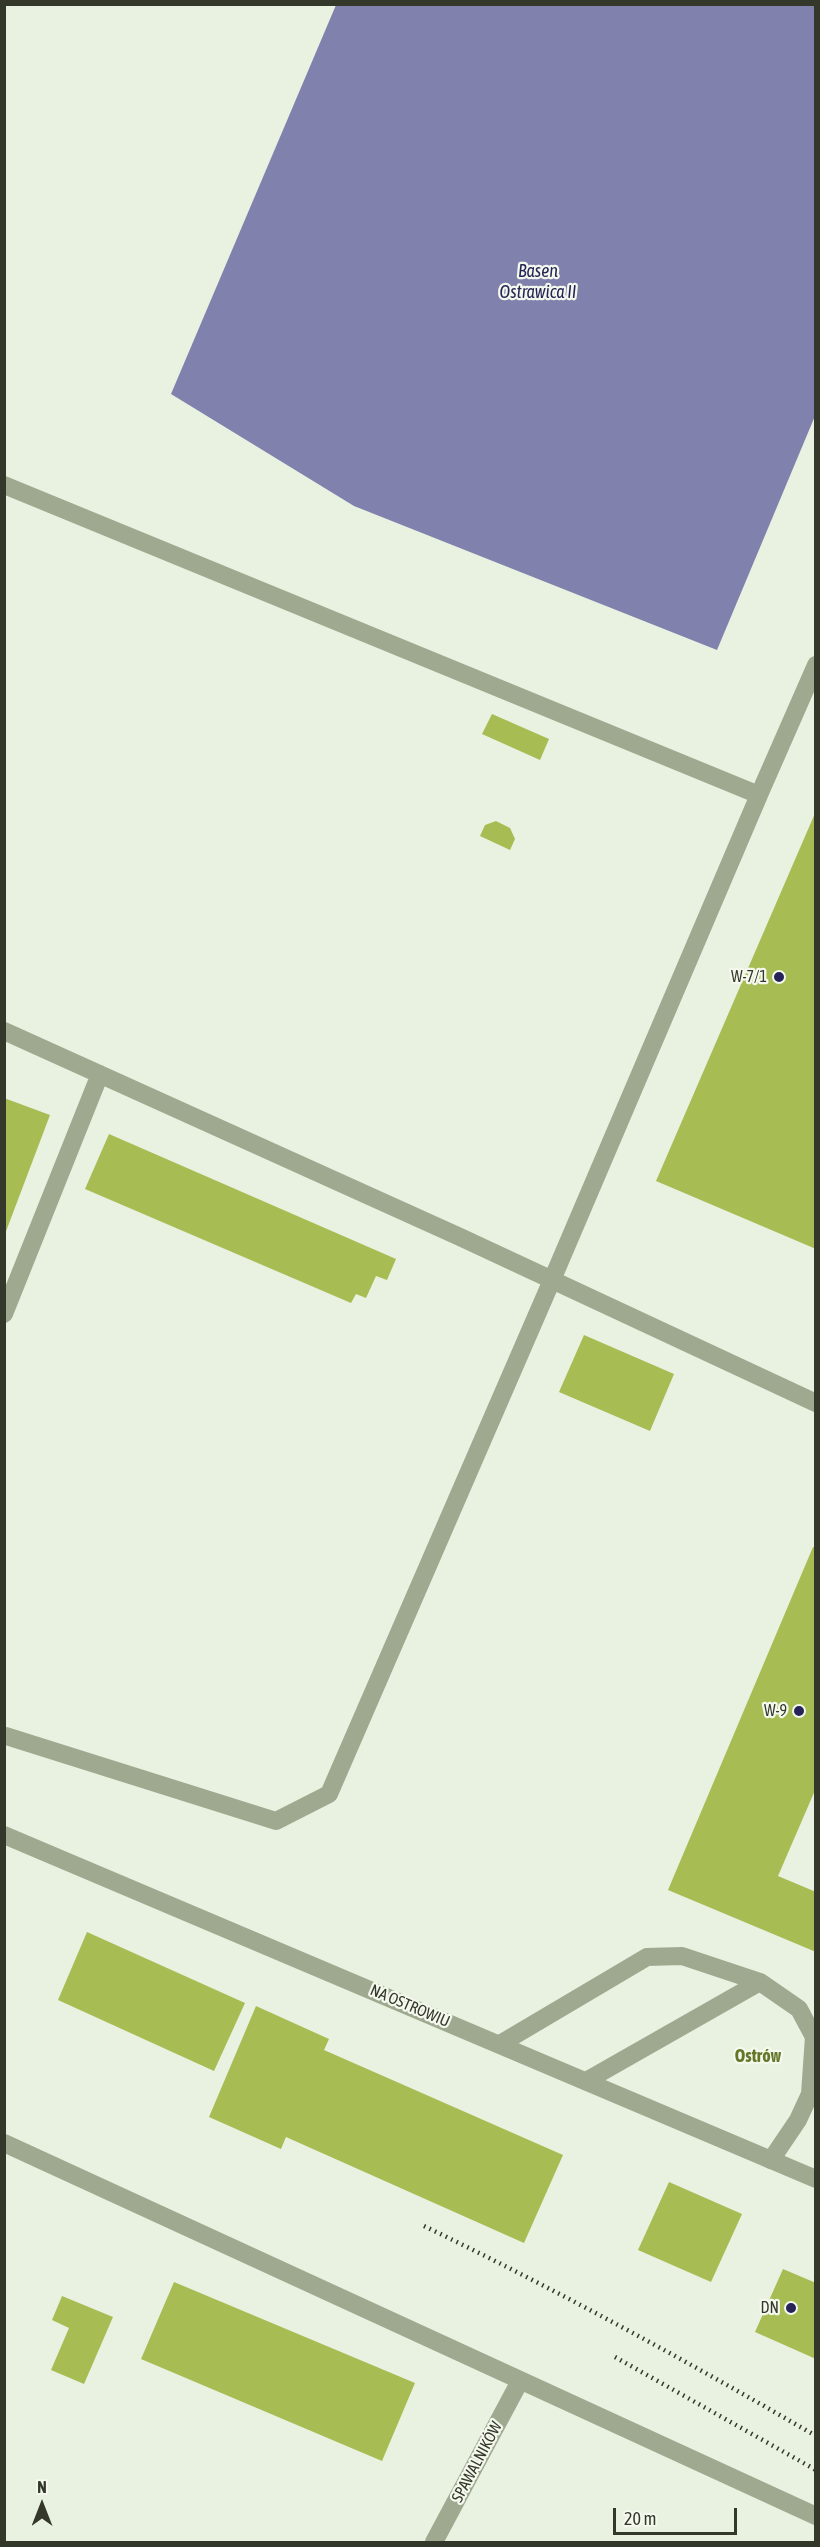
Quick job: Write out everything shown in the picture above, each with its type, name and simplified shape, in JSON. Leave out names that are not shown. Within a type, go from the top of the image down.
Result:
[{"type":"street","points":[[4,485],[759,795]]},
{"type":"street","points":[[6,1736],[276,1821],[329,1794],[816,665]]},
{"type":"street","points":[[4,1031],[552,1280],[816,1403]]},
{"type":"street","points":[[4,1314],[100,1074]]},
{"type":"street","name":"NA OSTROWIU","points":[[4,1835],[816,2179]]},
{"type":"street","points":[[500,2044],[647,1957],[682,1956],[760,1982],[799,2009],[814,2037],[810,2094],[798,2120],[771,2160]]},
{"type":"street","points":[[586,2081],[760,1982]]},
{"type":"street","points":[[4,2143],[816,2516]]},
{"type":"street","name":"SPAWALNIKÓW","points":[[434,2542],[520,2381]]},
{"type":"water","name":"Basen Ostrawica II","points":[[336,5],[815,5],[815,416],[717,650],[354,506],[171,394]]},
{"type":"building","points":[[492,714],[549,739],[540,760],[482,734]]},
{"type":"building","points":[[816,811],[816,1249],[656,1181]]},
{"type":"building","points":[[496,821],[510,828],[515,839],[510,850],[480,836],[485,825]]},
{"type":"building","points":[[4,1098],[50,1115],[5,1234],[4,1234]]},
{"type":"building","points":[[109,1134],[396,1259],[387,1280],[376,1276],[366,1298],[356,1294],[351,1303],[85,1189]]},
{"type":"building","points":[[584,1335],[674,1374],[650,1431],[559,1392]]},
{"type":"building","points":[[813,1547],[816,1548],[816,1788],[778,1876],[816,1892],[816,1952],[668,1890]]},
{"type":"building","points":[[87,1932],[245,2003],[214,2071],[58,2000]]},
{"type":"building","points":[[256,2006],[329,2039],[324,2050],[563,2155],[524,2243],[286,2137],[281,2149],[209,2117]]},
{"type":"building","points":[[669,2182],[742,2214],[711,2282],[638,2250]]},
{"type":"building","name":"DN","points":[[783,2269],[816,2283],[816,2359],[755,2332]]},
{"type":"building","points":[[174,2282],[415,2383],[382,2461],[141,2359]]},
{"type":"building","points":[[62,2296],[113,2317],[84,2384],[51,2370],[69,2328],[52,2320]]},
{"type":"railway","points":[[424,2226],[622,2327],[816,2436]]},
{"type":"railway","points":[[615,2357],[816,2470]]},
{"type":"place","name":"W-7/1","points":[[779,977]]},
{"type":"place","name":"W-9","points":[[799,1711]]},
{"type":"place","name":"DN","points":[[791,2308]]},
{"type":"district","name":"Ostrów","points":[[758,2056]]}]
